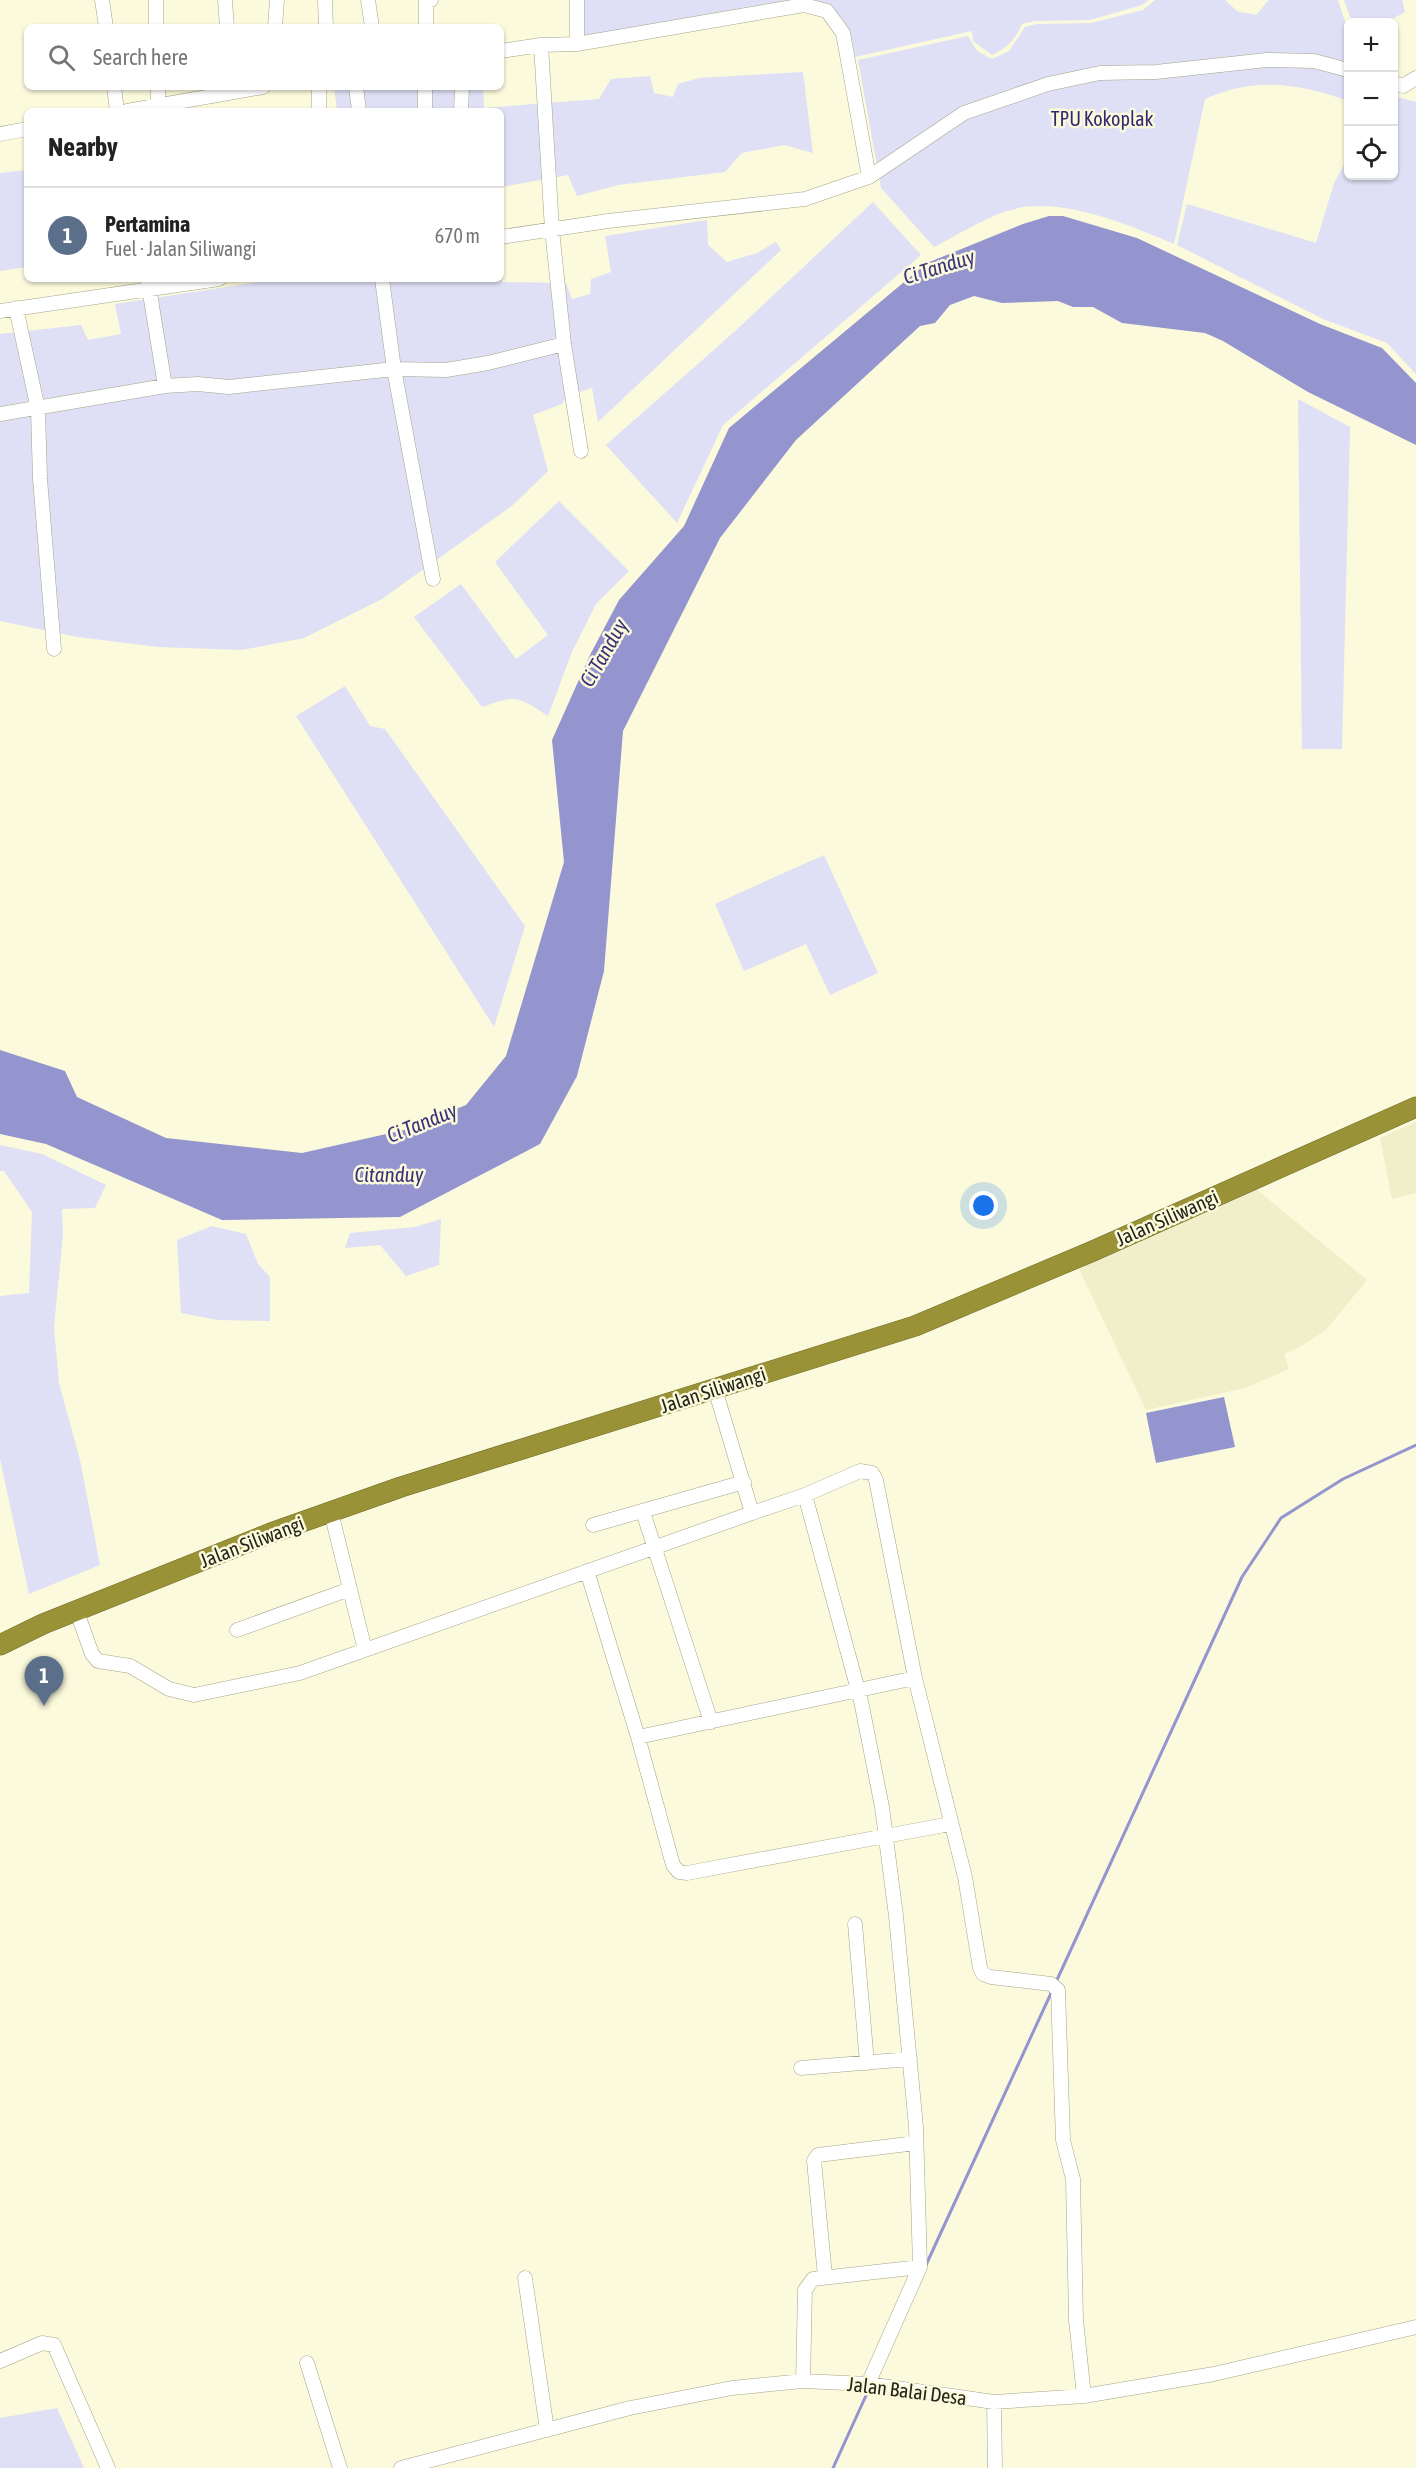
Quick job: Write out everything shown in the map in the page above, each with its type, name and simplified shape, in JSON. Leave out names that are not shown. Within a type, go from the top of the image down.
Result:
[{"type":"highway","name":"Jalan Siliwangi","points":[[0,1645],[261,1537],[401,1487],[915,1326],[1033,1277],[1416,1107]]},
{"type":"street","points":[[102,0],[106,24]]},
{"type":"street","points":[[156,0],[156,24]]},
{"type":"street","points":[[225,0],[226,24]]},
{"type":"street","points":[[275,24],[277,0]]},
{"type":"street","points":[[368,0],[372,24]]},
{"type":"street","points":[[413,0],[431,0]]},
{"type":"street","points":[[426,0],[426,24]]},
{"type":"street","points":[[577,0],[577,44]]},
{"type":"street","points":[[325,1],[326,24]]},
{"type":"street","points":[[504,51],[541,45],[577,44],[804,5],[827,11],[843,33],[869,177]]},
{"type":"street","points":[[541,45],[552,230],[564,344],[581,451]]},
{"type":"street","points":[[504,237],[608,220],[805,199],[869,177],[964,113],[1048,84],[1100,73],[1156,72],[1267,60],[1314,62],[1344,69]]},
{"type":"street","points":[[1398,84],[1403,86],[1416,78]]},
{"type":"street","points":[[114,90],[117,108]]},
{"type":"street","points":[[158,90],[158,105]]},
{"type":"street","points":[[142,108],[158,105],[191,105],[230,90]]},
{"type":"street","points":[[319,90],[319,108]]},
{"type":"street","points":[[356,90],[359,108]]},
{"type":"street","points":[[425,90],[425,108]]},
{"type":"street","points":[[461,108],[462,90]]},
{"type":"street","points":[[0,134],[24,130]]},
{"type":"street","points":[[0,311],[96,298],[148,283],[164,282]]},
{"type":"street","points":[[382,282],[394,369],[433,579]]},
{"type":"street","points":[[148,283],[165,386]]},
{"type":"street","points":[[16,308],[38,409],[40,479],[54,649]]},
{"type":"street","points":[[0,414],[165,386],[198,384],[229,387],[394,369],[457,368],[488,363],[564,344]]},
{"type":"street","points":[[715,1389],[752,1513]]},
{"type":"street","points":[[77,1612],[92,1654],[98,1661],[130,1666],[169,1689],[194,1695],[300,1673],[587,1571],[656,1549],[805,1495],[860,1471],[872,1473],[876,1480],[915,1678],[965,1877],[983,1974],[1054,1987],[1063,2140],[1073,2179],[1076,2320],[1084,2396]]},
{"type":"street","points":[[593,1525],[744,1482]]},
{"type":"street","points":[[805,1495],[858,1692],[887,1836],[910,2059],[916,2143],[920,2267],[874,2386]]},
{"type":"street","points":[[331,1512],[365,1650]]},
{"type":"street","points":[[643,1512],[711,1722]]},
{"type":"street","points":[[587,1571],[638,1737],[673,1865],[679,1872],[687,1873],[950,1824]]},
{"type":"street","points":[[237,1630],[350,1589]]},
{"type":"street","points":[[638,1737],[858,1692],[915,1678]]},
{"type":"street","points":[[855,1924],[867,2063]]},
{"type":"street","points":[[801,2068],[910,2059]]},
{"type":"street","points":[[825,2276],[814,2161],[818,2155],[916,2143]]},
{"type":"street","points":[[803,2381],[805,2290],[813,2279],[920,2267]]},
{"type":"street","points":[[525,2278],[547,2430]]},
{"type":"street","name":"Jalan Balai Desa","points":[[401,2468],[630,2409],[732,2388],[803,2381],[874,2386],[994,2402],[1084,2396],[1214,2373],[1416,2327]]},
{"type":"street","points":[[0,2361],[42,2343],[54,2345],[108,2468]]},
{"type":"street","points":[[307,2363],[340,2468]]},
{"type":"street","points":[[994,2402],[995,2468]]},
{"type":"shaded area","points":[[1416,1122],[1416,1193],[1392,1199],[1380,1138]]},
{"type":"shaded area","points":[[1256,1189],[1367,1280],[1326,1330],[1300,1347],[1284,1354],[1289,1369],[1245,1388],[1146,1410],[1079,1269]]},
{"type":"green space","points":[[572,0],[1149,0],[1142,5],[1090,20],[1035,21],[1022,24],[1010,43],[992,55],[973,41],[972,31],[855,57],[851,35],[842,17],[816,2],[804,1],[574,39]]},
{"type":"green space","name":"TPU Kokoplak","points":[[1155,0],[1225,0],[1237,11],[1256,15],[1269,0],[1338,0],[1344,19],[1344,100],[1312,90],[1276,85],[1241,88],[1205,99],[1174,244],[1090,213],[1046,206],[1024,207],[1004,212],[934,247],[881,188],[858,60],[968,36],[977,51],[992,59],[1009,51],[1025,27],[1036,24],[1091,23],[1143,10]]},
{"type":"green space","points":[[1344,0],[1402,0],[1405,12],[1394,18],[1351,18]]},
{"type":"green space","points":[[803,72],[813,153],[784,145],[742,153],[725,172],[618,185],[577,196],[568,175],[504,186],[504,108],[484,108],[599,99],[611,79],[650,76],[654,93],[673,97],[678,84],[699,78]]},
{"type":"green space","points":[[334,90],[483,90],[484,108],[337,108]]},
{"type":"green space","points":[[1398,97],[1416,102],[1416,374],[1387,343],[1323,319],[1177,245],[1187,204],[1316,243],[1334,183],[1344,165],[1344,180],[1398,180]]},
{"type":"green space","points":[[24,170],[24,267],[0,271],[0,173]]},
{"type":"green space","points":[[873,202],[921,255],[723,425],[677,523],[606,445],[734,332]]},
{"type":"green space","points":[[707,220],[708,245],[727,262],[757,253],[776,242],[781,250],[598,422],[592,388],[567,396],[562,404],[533,415],[548,471],[513,505],[382,599],[304,638],[242,650],[158,647],[78,637],[0,621],[0,334],[81,325],[88,340],[121,334],[115,304],[259,282],[566,283],[572,299],[590,294],[591,279],[611,272],[605,236]]},
{"type":"green space","points":[[1298,399],[1350,427],[1342,749],[1302,749]]},
{"type":"green space","points":[[559,501],[629,571],[596,604],[572,652],[548,716],[523,701],[510,699],[482,707],[414,617],[461,584],[516,659],[548,635],[495,562]]},
{"type":"green space","points":[[345,686],[370,726],[385,729],[525,926],[494,1027],[296,716]]},
{"type":"green space","points":[[824,855],[878,973],[830,995],[806,944],[744,971],[715,904]]},
{"type":"green space","points":[[0,1145],[42,1154],[106,1185],[95,1208],[62,1209],[63,1234],[54,1327],[59,1383],[80,1460],[100,1565],[29,1594],[0,1459],[0,1296],[29,1293],[32,1212],[4,1171],[0,1171]]},
{"type":"green space","points":[[441,1219],[439,1265],[406,1276],[380,1245],[345,1248],[350,1233],[415,1227]]},
{"type":"green space","points":[[212,1226],[246,1234],[258,1264],[270,1277],[270,1321],[218,1320],[181,1313],[177,1240]]},
{"type":"green space","points":[[57,2408],[84,2468],[0,2468],[0,2418]]},
{"type":"water","name":"Citanduy","points":[[1049,216],[1063,216],[1137,238],[1320,324],[1382,348],[1416,383],[1416,445],[1308,392],[1223,341],[1205,333],[1122,323],[1093,307],[1073,307],[1058,301],[1002,303],[974,296],[950,305],[935,323],[920,326],[796,440],[720,538],[623,731],[604,971],[577,1076],[540,1144],[400,1217],[222,1220],[46,1144],[0,1134],[0,1050],[65,1071],[77,1097],[166,1138],[302,1153],[404,1130],[466,1105],[506,1056],[564,862],[552,740],[590,655],[619,600],[684,526],[729,428],[927,263],[1023,224]]},
{"type":"water","points":[[1224,1397],[1235,1447],[1156,1463],[1146,1413]]},
{"type":"waterway","points":[[1056,1982],[1242,1577],[1281,1518],[1343,1479],[1416,1445]]},
{"type":"waterway","points":[[926,2265],[1052,1991]]},
{"type":"waterway","points":[[833,2468],[869,2389]]},
{"type":"place","name":"Pertamina","points":[[44,1706]]},
{"type":"water label","name":"Ci Tanduy","points":[[939,267]]},
{"type":"water label","name":"Ci Tanduy","points":[[604,653]]},
{"type":"water label","name":"Ci Tanduy","points":[[422,1123]]}]
